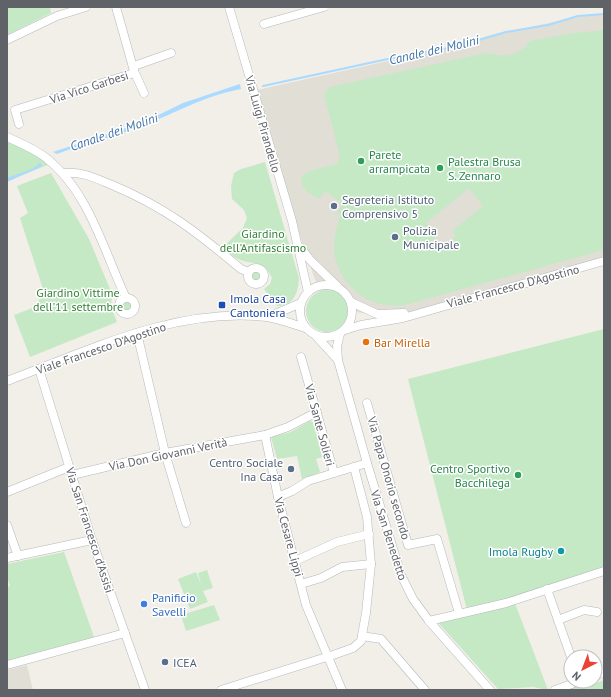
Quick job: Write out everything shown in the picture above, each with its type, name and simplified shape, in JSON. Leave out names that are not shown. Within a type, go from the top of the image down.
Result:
[{"type":"street","points":[[7,40],[57,16],[86,7]]},
{"type":"street","name":"Via Vico Garbesi","points":[[19,124],[15,110],[131,74],[134,69],[116,7]]},
{"type":"street","name":"Via Luigi Pirandello","points":[[229,7],[297,241],[308,292]]},
{"type":"street","points":[[264,24],[324,7]]},
{"type":"street","points":[[144,93],[134,69],[171,53]]},
{"type":"street","points":[[7,137],[44,156],[63,173],[102,239],[126,298]]},
{"type":"street","points":[[63,173],[77,171],[81,174],[127,191],[160,208],[190,227],[241,269],[249,272]]},
{"type":"street","points":[[68,180],[81,174]]},
{"type":"street","name":"Via Luigi Pirandello","points":[[297,241],[303,252],[310,260],[341,289]]},
{"type":"street","name":"Viale Francesco D'Agostino","points":[[7,381],[137,333],[181,321],[202,318],[267,317],[305,328],[316,335],[328,338],[361,325],[381,323],[604,261]]},
{"type":"street","points":[[305,328],[300,316],[301,304],[308,292],[324,285],[341,289]]},
{"type":"street","name":"Viale Francesco D'Agostino","points":[[341,289],[351,302],[377,314],[422,311]]},
{"type":"street","points":[[342,332],[349,325],[352,314],[351,302]]},
{"type":"street","name":"Viale Francesco D'Agostino","points":[[267,317],[301,304]]},
{"type":"street","points":[[377,314],[381,323]]},
{"type":"street","name":"Via San Benedetto","points":[[342,332],[337,346],[338,360],[366,463],[401,575],[413,598],[428,621],[490,689]]},
{"type":"street","points":[[137,333],[165,453],[186,523]]},
{"type":"street","name":"Via San Benedetto","points":[[316,335],[338,360]]},
{"type":"street","name":"Via Sante Solieri","points":[[301,357],[334,473],[366,463]]},
{"type":"street","name":"Via San Francesco d'Assisi","points":[[39,369],[92,540],[145,690]]},
{"type":"street","name":"Via Papa Onorio secondo","points":[[367,403],[408,545],[437,539],[459,613]]},
{"type":"street","points":[[265,435],[288,427],[317,412]]},
{"type":"street","name":"Via Don Giovanni Verità","points":[[7,492],[71,471],[265,435]]},
{"type":"street","name":"Via Cesare Lippi","points":[[265,435],[278,497],[306,605],[329,656],[342,690]]},
{"type":"street","name":"Via Sante Solieri","points":[[354,467],[369,534],[371,564],[362,636]]},
{"type":"street","points":[[278,497],[292,492],[308,481],[334,473]]},
{"type":"street","points":[[7,525],[18,556]]},
{"type":"street","points":[[295,561],[336,542],[369,534]]},
{"type":"street","points":[[7,558],[92,540]]},
{"type":"street","points":[[301,584],[321,578],[342,567],[371,564]]},
{"type":"street","points":[[428,621],[506,602],[604,571]]},
{"type":"street","points":[[547,589],[568,649]]},
{"type":"street","points":[[558,620],[584,610],[597,612]]},
{"type":"street","points":[[7,665],[125,633]]},
{"type":"street","points":[[221,690],[329,656],[358,645],[362,636],[382,640],[425,690]]},
{"type":"shaded area","points":[[589,15],[604,15],[604,260],[398,315],[368,314],[328,307],[314,277],[282,183],[257,90],[460,45],[491,35]]},
{"type":"shaded area","points":[[27,665],[33,690],[7,690],[7,670]]},
{"type":"green space","points":[[7,7],[50,7],[51,13],[7,35]]},
{"type":"green space","points":[[604,30],[604,250],[401,306],[376,303],[360,295],[342,275],[335,258],[335,236],[340,215],[337,213],[343,204],[325,191],[319,199],[303,187],[301,180],[302,176],[309,171],[337,164],[340,156],[324,94],[330,87],[486,53],[505,55],[516,53],[530,41],[575,33]],"holes":[[[469,188],[483,206],[452,231],[456,236],[443,247],[440,243],[436,246],[432,241],[437,236],[426,223]]]},
{"type":"green space","points":[[7,134],[53,163],[7,181]]},
{"type":"green space","name":"Giardino dell'Antifascismo","points":[[265,162],[299,278],[298,289],[294,298],[287,304],[277,306],[264,289],[270,284],[272,278],[269,272],[262,265],[238,259],[223,247],[243,228],[247,218],[244,210],[232,199],[231,186],[234,173],[241,169]]},
{"type":"green space","name":"Giardino Vittime dell'11 settembre","points":[[51,173],[89,239],[112,294],[111,307],[117,322],[30,357],[14,315],[35,307],[44,292],[20,218],[28,213],[17,186]]},
{"type":"green space","points":[[254,270],[258,270],[262,276],[258,282],[254,282],[250,278],[250,274]]},
{"type":"green space","points":[[327,290],[342,296],[348,311],[342,326],[327,332],[312,326],[306,311],[312,296]]},
{"type":"green space","points":[[125,301],[129,301],[131,302],[131,310],[125,311],[122,308],[122,304]]},
{"type":"green space","name":"Centro Sportivo Bacchilega","points":[[604,329],[604,571],[513,598],[548,690],[533,687],[498,689],[435,619],[467,610],[408,379]]},
{"type":"green space","points":[[310,421],[313,422],[322,457],[316,459],[320,472],[302,479],[297,456],[277,459],[271,437],[291,432]]},
{"type":"green space","points":[[64,552],[94,637],[7,661],[7,587],[10,586],[7,577],[7,564]]},
{"type":"green space","points":[[207,570],[213,588],[203,591],[208,602],[190,609],[178,579],[196,572],[201,585],[198,573]]},
{"type":"green space","points":[[214,605],[220,620],[186,631],[181,615]]},
{"type":"green space","points":[[603,680],[604,690],[565,690],[603,689]]},
{"type":"water","points":[[240,84],[241,89],[203,100],[112,137],[57,154],[53,152],[144,122],[183,103]]},
{"type":"water","points":[[40,163],[42,165],[38,168],[7,182],[7,178],[32,169]]},
{"type":"waterway","name":"Canale dei Molini","points":[[263,86],[397,57],[455,47],[506,32],[548,25],[578,16],[604,14]]},
{"type":"place","name":"Parete arrampicata","points":[[361,161]]},
{"type":"place","name":"Palestra Brusa S. Zennaro","points":[[440,168]]},
{"type":"place","name":"Segreteria Istituto Comprensivo 5","points":[[334,206]]},
{"type":"place","name":"Polizia Municipale","points":[[395,237]]},
{"type":"place","name":"Imola Casa Cantoniera","points":[[222,305]]},
{"type":"place","name":"Bar Mirella","points":[[366,342]]},
{"type":"place","name":"Centro Sociale Ina Casa","points":[[291,469]]},
{"type":"place","name":"Centro Sportivo Bacchilega","points":[[518,475]]},
{"type":"place","name":"Imola Rugby","points":[[561,551]]},
{"type":"place","name":"Panificio Savelli","points":[[144,604]]},
{"type":"place","name":"ICEA","points":[[165,662]]}]
